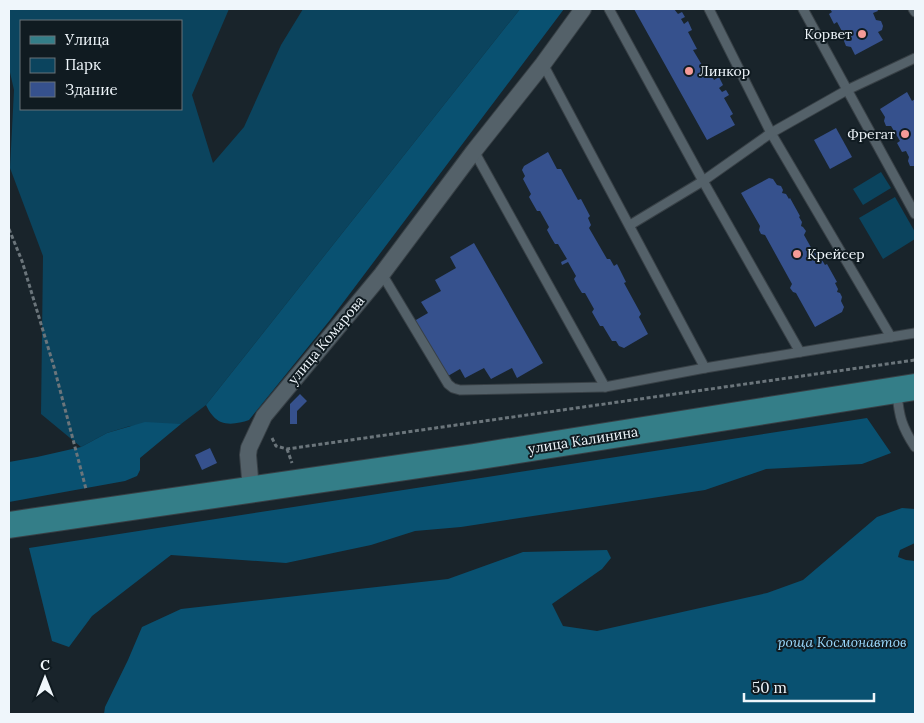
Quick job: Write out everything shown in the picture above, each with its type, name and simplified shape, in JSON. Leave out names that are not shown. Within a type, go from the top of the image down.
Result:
[{"type":"main road","name":"улица Калинина","points":[[251,490],[906,389]]},
{"type":"main road","points":[[9,525],[251,490]]},
{"type":"street","name":"улица Комарова","points":[[251,490],[249,448],[264,416],[382,274],[583,9]]},
{"type":"lane","points":[[609,9],[800,352]]},
{"type":"lane","points":[[709,9],[771,134],[891,337]]},
{"type":"lane","points":[[803,9],[915,214]]},
{"type":"lane","points":[[630,225],[703,180],[771,134],[847,90],[915,58]]},
{"type":"lane","points":[[543,64],[705,368]]},
{"type":"lane","points":[[474,151],[605,387]]},
{"type":"lane","points":[[382,274],[448,384],[460,390],[605,387],[705,368],[915,333]]},
{"type":"lane","points":[[906,389],[899,413],[905,432],[915,447]]},
{"type":"path","points":[[9,229],[22,261],[51,358],[86,489]]},
{"type":"path","points":[[287,449],[915,360]]},
{"type":"green space","points":[[9,9],[229,9],[192,95],[213,163],[244,127],[281,45],[303,9],[520,9],[206,405],[181,424],[130,426],[107,433],[81,447],[41,414],[43,256],[10,168],[14,90],[9,68]]},
{"type":"green space","points":[[520,9],[564,9],[330,320],[249,420],[230,424],[221,422],[211,414],[206,405]]},
{"type":"green space","points":[[881,172],[891,188],[863,205],[853,189]]},
{"type":"green space","points":[[895,197],[915,232],[915,239],[883,259],[859,218]]},
{"type":"green space","points":[[867,418],[891,453],[862,464],[766,469],[705,490],[461,527],[415,531],[371,545],[286,563],[171,555],[92,616],[69,647],[52,641],[29,548]]},
{"type":"green space","points":[[145,422],[181,424],[140,458],[140,470],[137,476],[125,481],[9,502],[9,462],[81,447],[107,433]]},
{"type":"green space","name":"роща Космонавтов","points":[[902,508],[915,509],[915,543],[900,550],[898,557],[915,561],[915,714],[104,714],[105,707],[142,627],[181,609],[448,579],[523,552],[607,550],[611,558],[602,569],[552,604],[563,626],[597,631],[767,593],[803,580],[877,517]]},
{"type":"building","name":"Линкор","points":[[634,9],[674,9],[678,14],[682,12],[685,17],[681,19],[684,24],[688,21],[692,30],[688,32],[697,49],[693,50],[702,65],[705,64],[714,80],[719,77],[723,85],[719,88],[722,92],[726,90],[729,95],[724,98],[733,114],[730,116],[735,125],[707,140]]},
{"type":"building","name":"Корвет","points":[[830,9],[877,9],[878,11],[873,13],[876,20],[881,21],[883,26],[882,30],[878,32],[883,40],[855,55],[851,47],[846,46],[845,37],[837,22],[834,24],[829,14],[832,12]]},
{"type":"building","name":"Фрегат","points":[[907,92],[912,101],[915,99],[915,166],[910,166],[906,151],[902,152],[897,143],[900,141],[891,126],[886,126],[885,117],[880,109]]},
{"type":"building","points":[[836,128],[852,157],[830,169],[814,140]]},
{"type":"building","points":[[548,152],[557,169],[561,169],[578,200],[581,199],[590,216],[588,218],[591,225],[589,228],[607,259],[610,259],[614,266],[617,264],[626,282],[624,283],[641,314],[639,317],[648,334],[624,348],[619,346],[616,341],[612,341],[603,326],[600,326],[592,312],[594,309],[574,279],[576,276],[568,262],[562,265],[561,262],[567,259],[558,244],[555,244],[547,230],[549,227],[529,197],[531,194],[523,179],[525,176],[522,170],[524,166]]},
{"type":"building","name":"Крейсер","points":[[769,178],[781,186],[782,193],[790,198],[800,216],[801,226],[806,231],[804,235],[813,251],[819,255],[819,259],[825,265],[827,264],[837,282],[835,283],[838,289],[837,292],[842,297],[841,301],[844,307],[842,312],[815,327],[796,293],[790,288],[792,284],[765,235],[761,234],[760,226],[741,193]]},
{"type":"building","points":[[474,243],[543,363],[517,378],[512,368],[491,379],[484,368],[465,378],[460,369],[441,380],[409,324],[428,313],[421,302],[441,291],[435,280],[456,268],[450,257]]},
{"type":"building","points":[[300,394],[307,401],[297,411],[297,424],[290,424],[290,404]]},
{"type":"building","points":[[210,448],[217,463],[202,470],[195,455]]},
{"type":"place","name":"Корвет","points":[[862,34]]},
{"type":"place","name":"Линкор","points":[[689,71]]},
{"type":"place","name":"Фрегат","points":[[905,134]]},
{"type":"place","name":"Крейсер","points":[[797,254]]}]
